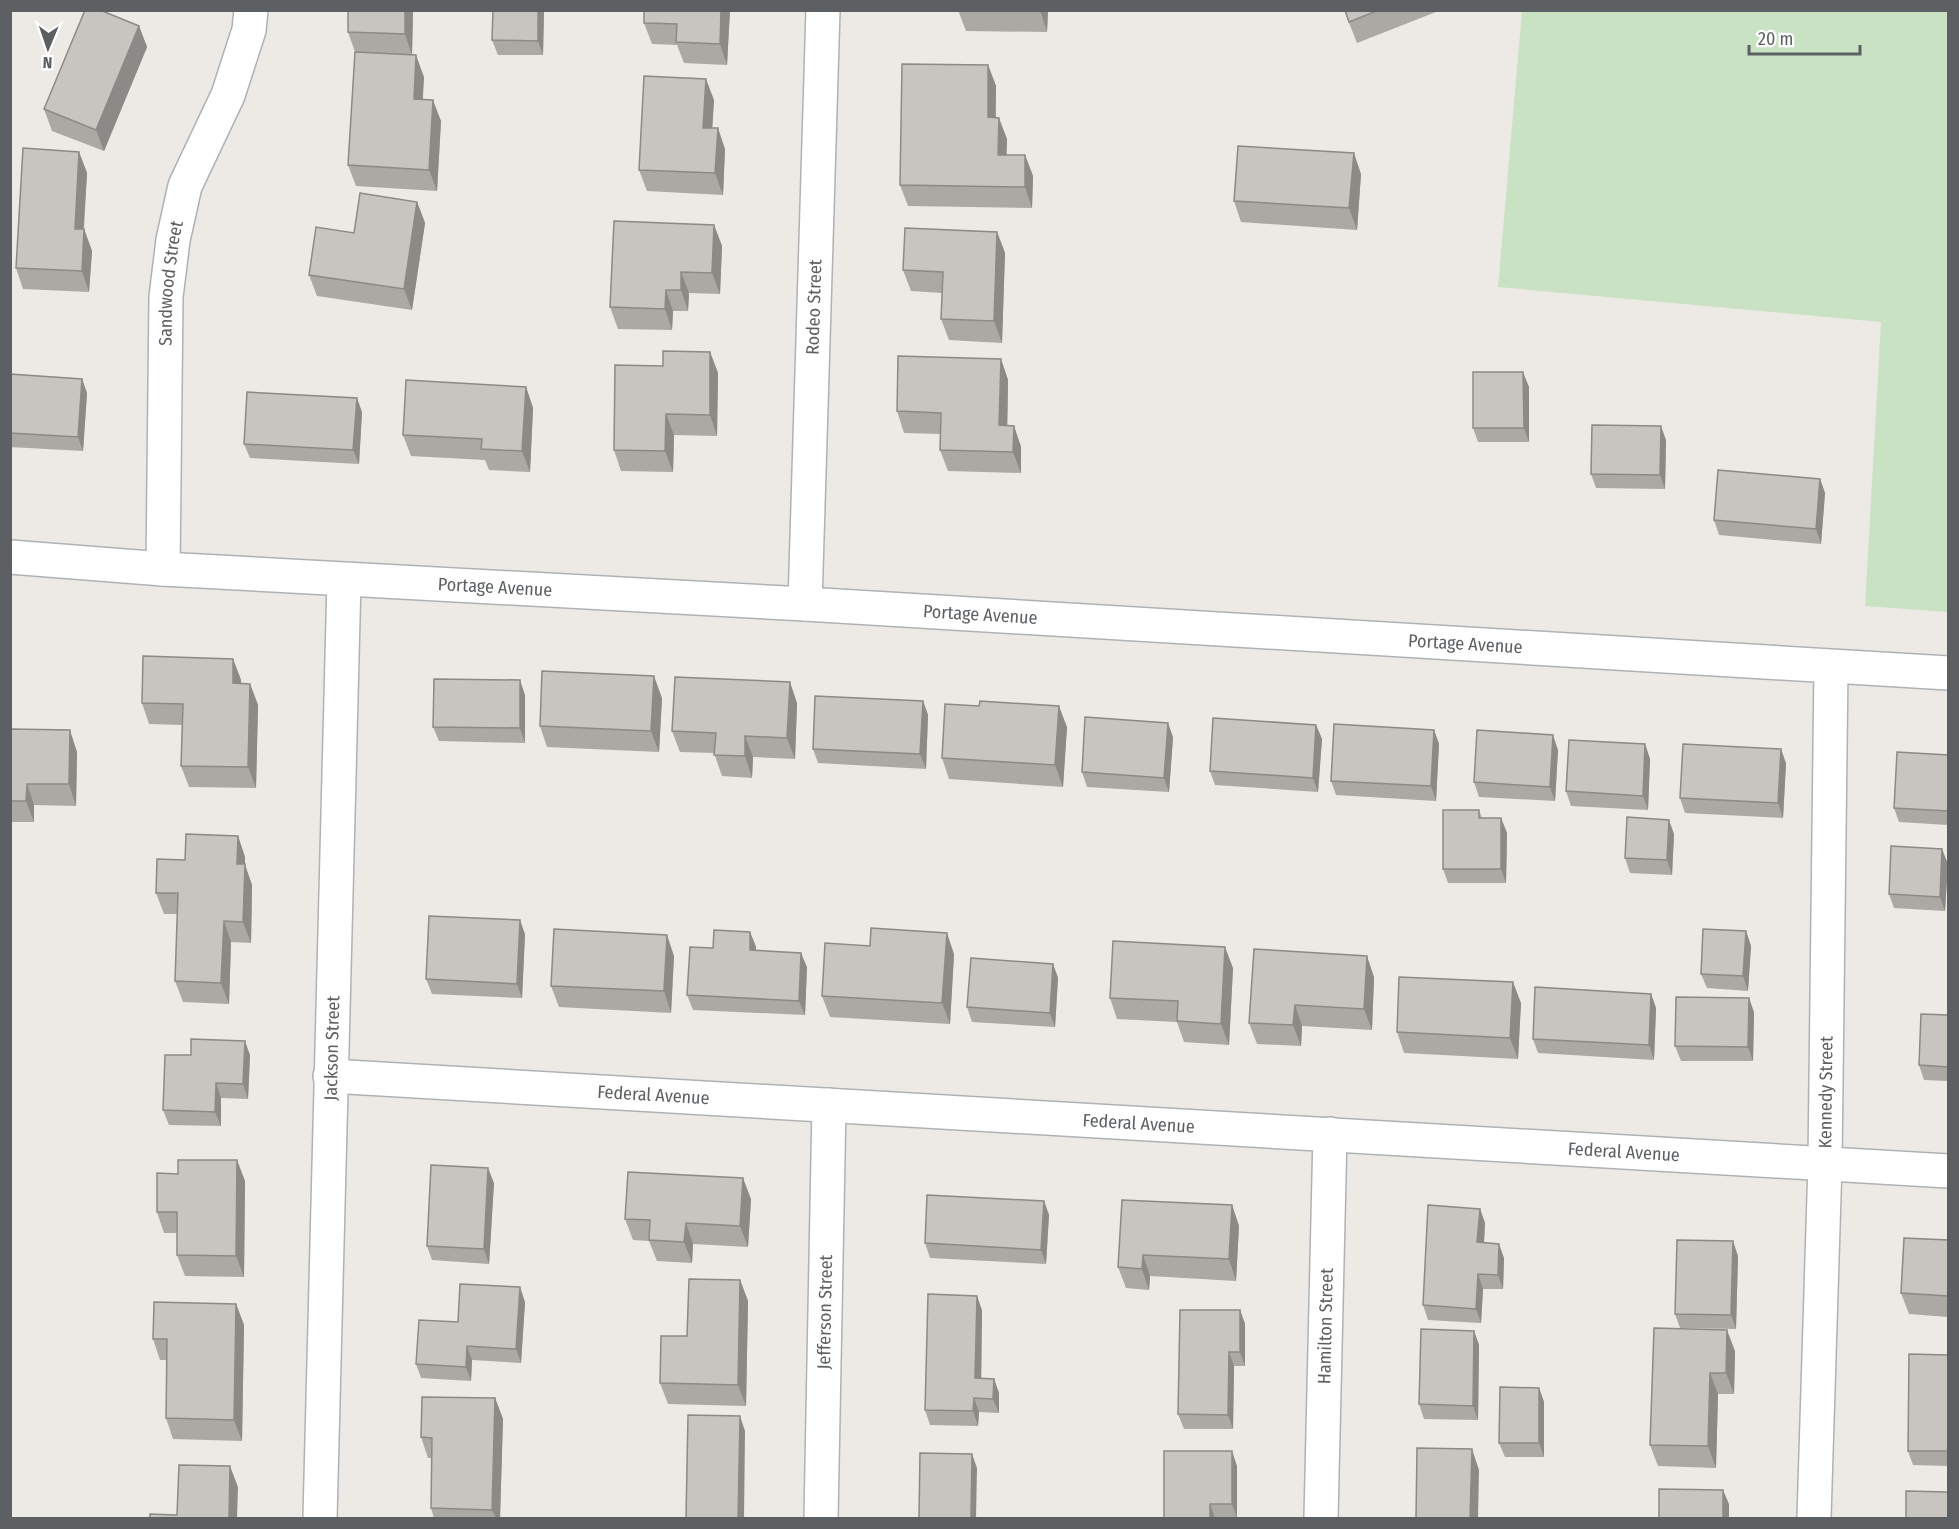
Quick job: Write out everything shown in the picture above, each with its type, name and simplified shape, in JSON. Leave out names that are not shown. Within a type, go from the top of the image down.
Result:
[{"type":"street","name":"Sandwood Street","points":[[163,570],[166,297],[173,240],[185,186],[228,96],[249,30],[251,10]]},
{"type":"street","name":"Rodeo Street","points":[[805,604],[823,10]]},
{"type":"street","name":"Portage Avenue","points":[[10,557],[163,570],[805,604],[1948,673]]},
{"type":"street","name":"Jackson Street","points":[[320,1518],[344,580]]},
{"type":"street","name":"Kennedy Street","points":[[1814,1518],[1825,1163],[1831,667]]},
{"type":"street","name":"Federal Avenue","points":[[330,1076],[1948,1171]]},
{"type":"street","name":"Jefferson Street","points":[[821,1518],[829,1105]]},
{"type":"street","name":"Hamilton Street","points":[[1321,1518],[1330,1134]]},
{"type":"green space","points":[[1522,11],[1948,11],[1948,612],[1865,606],[1881,322],[1498,287]]},
{"type":"building","points":[[85,10],[100,10],[139,26],[96,130],[44,109]]},
{"type":"building","points":[[348,10],[405,10],[405,34],[348,32]]},
{"type":"building","points":[[493,10],[538,10],[538,41],[492,40]]},
{"type":"building","points":[[644,10],[721,10],[720,44],[676,42],[677,24],[644,23]]},
{"type":"building","points":[[1345,10],[1379,10],[1349,22]]},
{"type":"building","points":[[355,52],[416,55],[414,99],[433,100],[429,170],[348,165]]},
{"type":"building","points":[[902,64],[988,65],[988,117],[999,118],[998,155],[1025,155],[1025,187],[900,185]]},
{"type":"building","points":[[644,76],[706,79],[703,128],[718,128],[715,173],[639,170]]},
{"type":"building","points":[[1238,146],[1354,153],[1349,208],[1234,201]]},
{"type":"building","points":[[23,148],[79,152],[75,229],[84,229],[82,271],[16,268]]},
{"type":"building","points":[[360,193],[417,202],[404,289],[309,275],[316,227],[354,233]]},
{"type":"building","points":[[614,221],[714,225],[712,273],[681,272],[681,290],[666,290],[665,309],[610,307]]},
{"type":"building","points":[[905,228],[997,232],[994,321],[941,319],[943,272],[903,270]]},
{"type":"building","points":[[663,351],[710,352],[710,415],[666,414],[665,451],[614,450],[615,365],[663,366]]},
{"type":"building","points":[[898,356],[1001,359],[999,425],[1014,426],[1013,452],[940,450],[941,413],[897,411]]},
{"type":"building","points":[[1473,372],[1523,372],[1524,428],[1473,428]]},
{"type":"building","points":[[10,374],[82,379],[78,437],[10,433]]},
{"type":"building","points":[[406,380],[526,387],[522,451],[481,449],[482,439],[403,435]]},
{"type":"building","points":[[247,392],[357,398],[353,450],[244,444]]},
{"type":"building","points":[[1592,425],[1661,426],[1660,475],[1591,474]]},
{"type":"building","points":[[1718,470],[1820,479],[1816,529],[1714,520]]},
{"type":"building","points":[[143,656],[233,659],[233,683],[250,684],[248,767],[181,766],[183,704],[142,703]]},
{"type":"building","points":[[542,671],[654,676],[651,731],[540,726]]},
{"type":"building","points":[[675,677],[790,682],[787,738],[745,736],[745,756],[714,755],[716,733],[672,731]]},
{"type":"building","points":[[434,679],[520,680],[520,728],[433,727]]},
{"type":"building","points":[[815,696],[923,701],[920,754],[813,749]]},
{"type":"building","points":[[980,701],[1059,706],[1055,765],[942,758],[945,704],[979,706]]},
{"type":"building","points":[[1085,717],[1168,723],[1164,778],[1082,772]]},
{"type":"building","points":[[1213,718],[1316,725],[1313,778],[1210,771]]},
{"type":"building","points":[[1334,724],[1434,730],[1431,786],[1331,781]]},
{"type":"building","points":[[10,729],[70,730],[69,784],[27,784],[26,801],[10,801]]},
{"type":"building","points":[[1477,730],[1553,735],[1550,787],[1474,782]]},
{"type":"building","points":[[1569,740],[1645,744],[1643,796],[1566,791]]},
{"type":"building","points":[[1683,744],[1781,749],[1778,803],[1680,798]]},
{"type":"building","points":[[1897,752],[1948,755],[1948,811],[1894,808]]},
{"type":"building","points":[[1443,810],[1479,810],[1479,818],[1501,818],[1501,869],[1443,869]]},
{"type":"building","points":[[1627,817],[1669,820],[1667,860],[1625,858]]},
{"type":"building","points":[[186,834],[238,836],[237,864],[245,864],[243,922],[224,921],[221,983],[175,981],[178,893],[156,893],[157,859],[185,860]]},
{"type":"building","points":[[1891,846],[1942,849],[1940,897],[1889,894]]},
{"type":"building","points":[[429,916],[520,920],[517,984],[426,979]]},
{"type":"building","points":[[871,928],[947,933],[942,1003],[822,996],[825,943],[870,946]]},
{"type":"building","points":[[554,929],[667,935],[664,991],[551,986]]},
{"type":"building","points":[[1703,929],[1746,931],[1743,976],[1701,974]]},
{"type":"building","points":[[714,930],[750,932],[750,950],[801,953],[799,1001],[687,995],[690,947],[713,948]]},
{"type":"building","points":[[1113,941],[1225,947],[1221,1024],[1177,1021],[1178,1001],[1110,998]]},
{"type":"building","points":[[1254,949],[1367,956],[1364,1009],[1295,1005],[1293,1025],[1249,1023]]},
{"type":"building","points":[[971,958],[1053,964],[1050,1013],[967,1007]]},
{"type":"building","points":[[1399,977],[1513,982],[1510,1038],[1397,1032]]},
{"type":"building","points":[[1535,987],[1651,994],[1649,1045],[1533,1039]]},
{"type":"building","points":[[1676,997],[1749,998],[1748,1047],[1675,1046]]},
{"type":"building","points":[[1921,1014],[1948,1015],[1948,1067],[1919,1065]]},
{"type":"building","points":[[191,1039],[245,1041],[243,1084],[216,1083],[215,1112],[163,1110],[165,1055],[191,1055]]},
{"type":"building","points":[[178,1160],[237,1160],[236,1256],[177,1255],[177,1212],[157,1212],[157,1173],[178,1174]]},
{"type":"building","points":[[431,1165],[488,1168],[484,1249],[427,1246]]},
{"type":"building","points":[[628,1172],[743,1178],[740,1226],[686,1223],[684,1242],[649,1240],[650,1220],[625,1219]]},
{"type":"building","points":[[927,1195],[1044,1201],[1041,1250],[925,1243]]},
{"type":"building","points":[[1122,1200],[1232,1205],[1229,1259],[1143,1255],[1142,1269],[1118,1267]]},
{"type":"building","points":[[1428,1205],[1480,1209],[1477,1242],[1499,1244],[1498,1275],[1478,1274],[1476,1309],[1423,1305]]},
{"type":"building","points":[[1904,1238],[1948,1240],[1948,1296],[1901,1293]]},
{"type":"building","points":[[1677,1240],[1733,1241],[1731,1315],[1675,1314]]},
{"type":"building","points":[[689,1279],[740,1280],[738,1385],[660,1383],[661,1336],[687,1336]]},
{"type":"building","points":[[460,1284],[520,1287],[516,1349],[467,1346],[466,1367],[416,1364],[419,1320],[458,1322]]},
{"type":"building","points":[[928,1294],[977,1296],[975,1378],[994,1379],[993,1399],[974,1398],[973,1411],[925,1410]]},
{"type":"building","points":[[154,1302],[236,1304],[234,1420],[166,1418],[167,1339],[153,1339]]},
{"type":"building","points":[[1180,1310],[1240,1310],[1240,1352],[1229,1352],[1228,1415],[1178,1414]]},
{"type":"building","points":[[1654,1328],[1727,1330],[1726,1373],[1710,1373],[1708,1446],[1650,1445]]},
{"type":"building","points":[[1421,1329],[1474,1331],[1473,1406],[1419,1404]]},
{"type":"building","points":[[1909,1354],[1948,1355],[1948,1451],[1908,1451]]},
{"type":"building","points":[[1500,1387],[1539,1388],[1539,1443],[1499,1443]]},
{"type":"building","points":[[422,1397],[495,1398],[492,1510],[431,1508],[432,1438],[421,1437]]},
{"type":"building","points":[[688,1415],[740,1416],[738,1518],[686,1518]]},
{"type":"building","points":[[1417,1448],[1472,1449],[1470,1518],[1416,1518]]},
{"type":"building","points":[[1164,1451],[1232,1451],[1232,1504],[1210,1504],[1210,1518],[1164,1518]]},
{"type":"building","points":[[920,1453],[972,1454],[971,1518],[919,1518]]},
{"type":"building","points":[[179,1465],[230,1466],[229,1518],[150,1518],[150,1514],[177,1515]]},
{"type":"building","points":[[1659,1489],[1723,1490],[1723,1518],[1659,1518]]},
{"type":"building","points":[[1906,1491],[1948,1492],[1948,1518],[1906,1518]]}]
